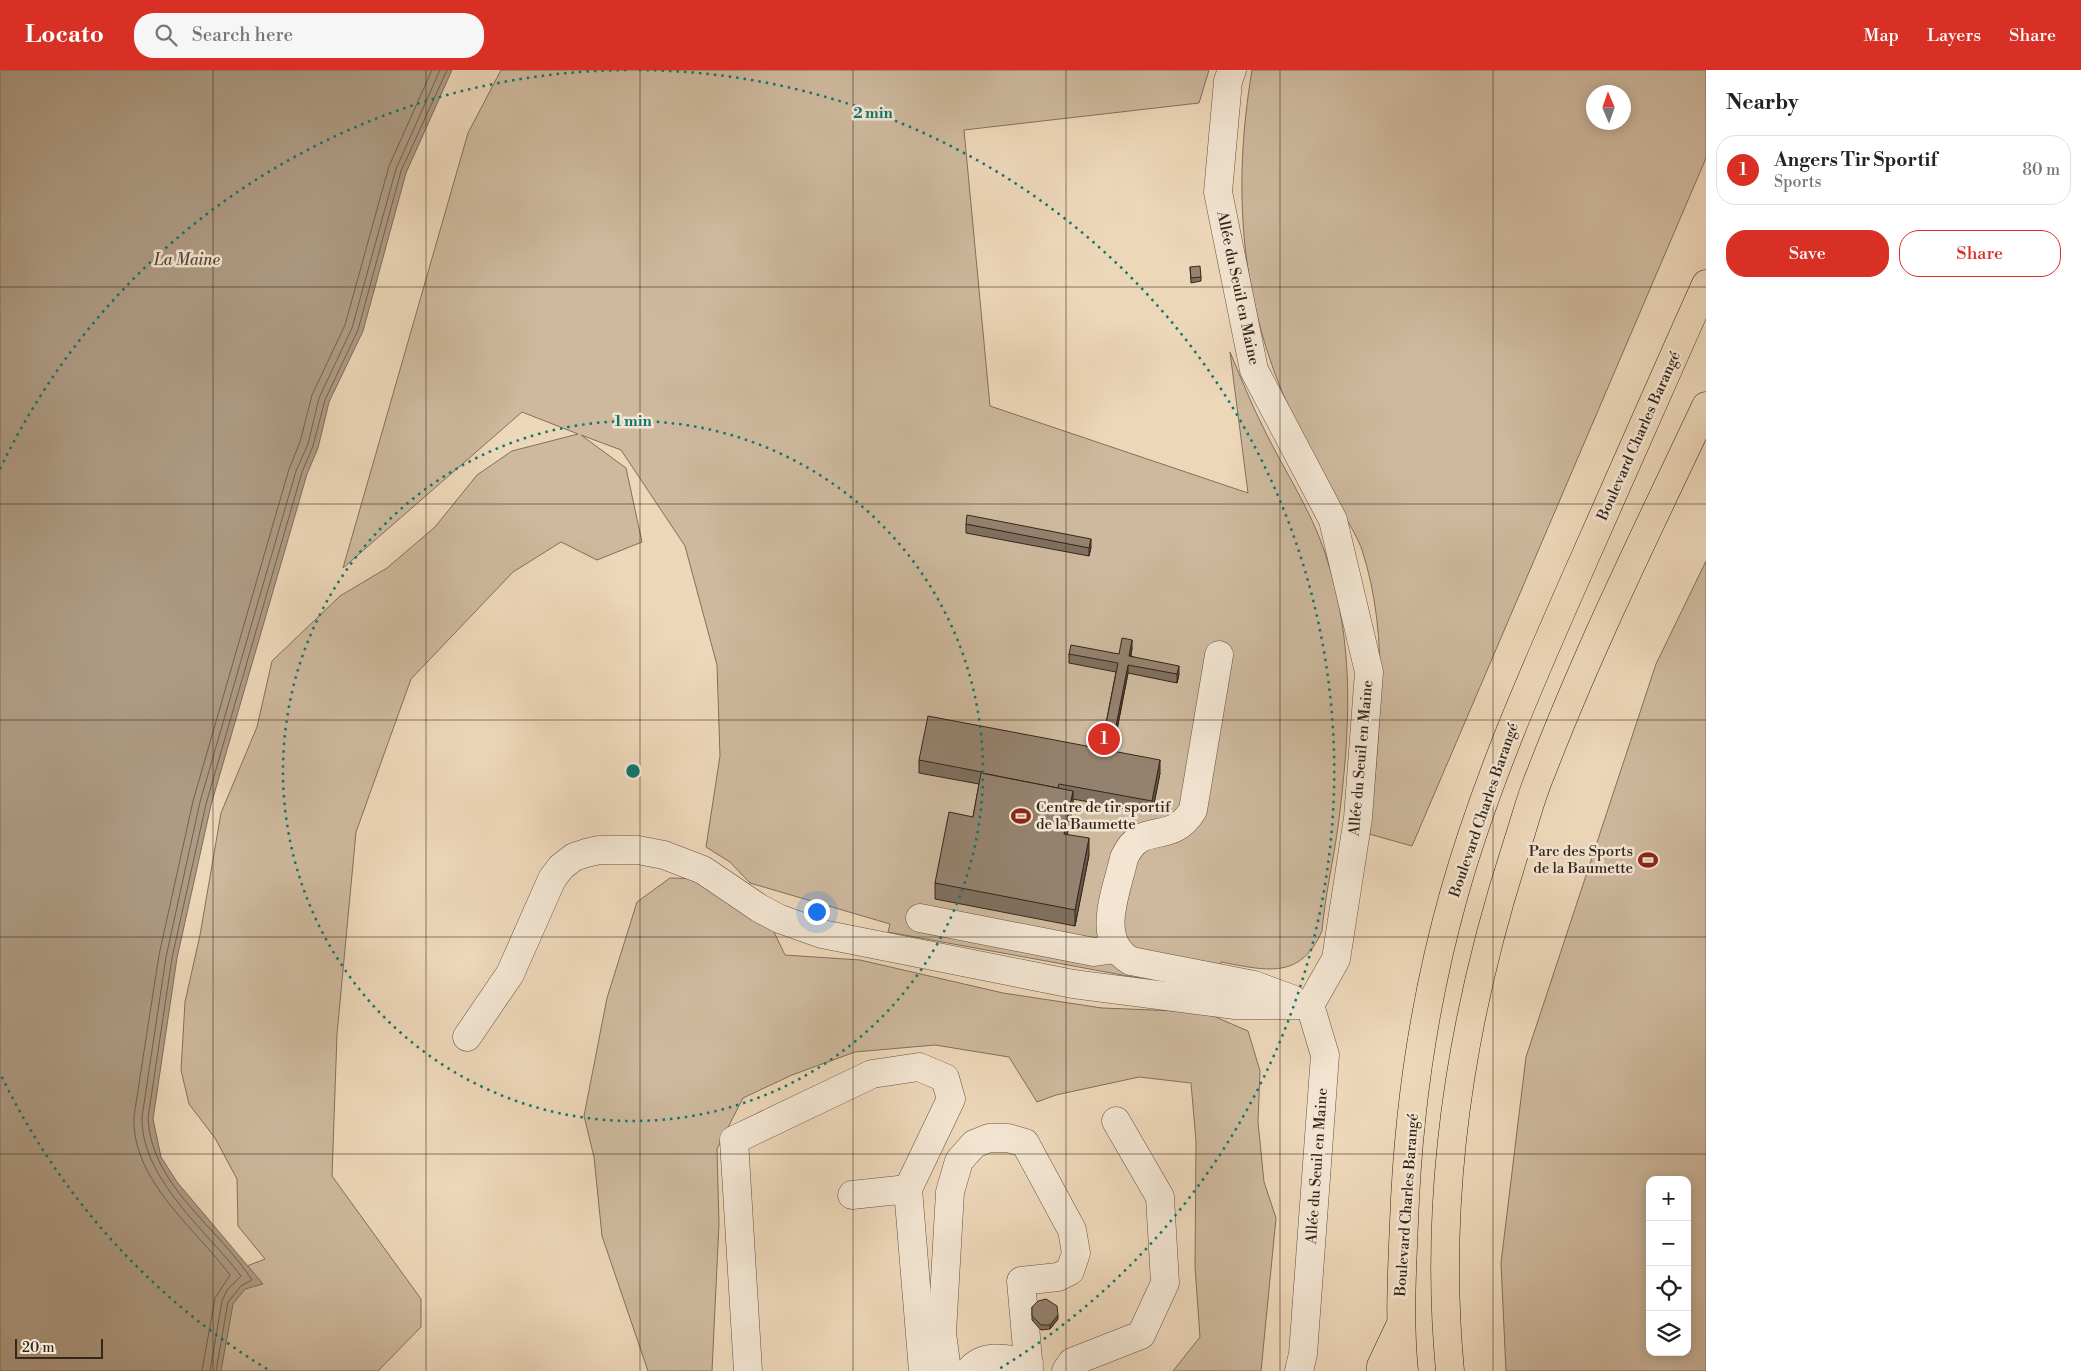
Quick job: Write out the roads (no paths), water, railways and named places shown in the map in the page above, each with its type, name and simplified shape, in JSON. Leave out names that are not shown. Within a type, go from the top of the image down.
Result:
[{"type":"highway","name":"Boulevard Charles Barangé","points":[[1404,1371],[1400,1328],[1406,1178],[1419,1047],[1433,974],[1454,892],[1518,712],[1706,284]]},
{"type":"highway","points":[[1450,1371],[1444,1313],[1446,1212],[1463,1050],[1483,961],[1503,888],[1540,774],[1604,624],[1706,406]]},
{"type":"highway","points":[[1381,1371],[1381,1366],[1400,1328]]},
{"type":"lane","name":"Allée du Seuil en Maine","points":[[1232,70],[1228,81],[1218,192],[1254,370],[1333,520],[1369,672],[1358,818],[1336,959],[1310,1005],[1326,1055],[1303,1354],[1298,1371]]},
{"type":"lane","points":[[1219,655],[1193,810],[1176,829],[1142,836],[1128,849],[1124,858],[1110,924],[1110,933],[1116,949],[1123,956],[1140,963],[1254,985],[1310,1005]]},
{"type":"lane","points":[[467,1036],[510,974],[552,879],[561,867],[574,858],[598,850],[638,850],[684,861],[714,877],[759,908],[780,919],[822,934],[1073,984],[1235,1005],[1310,1005]]},
{"type":"lane","points":[[920,918],[1094,952],[1116,949]]},
{"type":"lane","points":[[748,1371],[734,1140],[872,1074],[919,1067],[945,1078],[952,1099],[908,1189],[923,1371]]},
{"type":"lane","points":[[1066,1371],[1072,1362],[1141,1336],[1165,1284],[1160,1197],[1116,1121]]},
{"type":"lane","points":[[947,1371],[942,1333],[950,1192],[959,1161],[974,1144],[989,1138],[1008,1138],[1025,1143],[1072,1230],[1076,1254],[1070,1271],[1058,1278],[1021,1281],[1029,1367],[997,1356],[976,1362],[969,1371]]},
{"type":"lane","points":[[852,1195],[908,1189]]},
{"type":"water","name":"La Maine","points":[[0,70],[452,70],[406,173],[363,331],[329,402],[318,448],[307,474],[211,805],[177,958],[153,1119],[161,1157],[177,1182],[263,1284],[245,1289],[233,1304],[221,1371],[0,1371]]},
{"type":"place","name":"Angers Tir Sportif","points":[[1104,739]]},
{"type":"place","name":"Centre de tir sportif de la Baumette","points":[[1021,816]]},
{"type":"place","name":"Parc des Sports de la Baumette","points":[[1648,860]]}]
